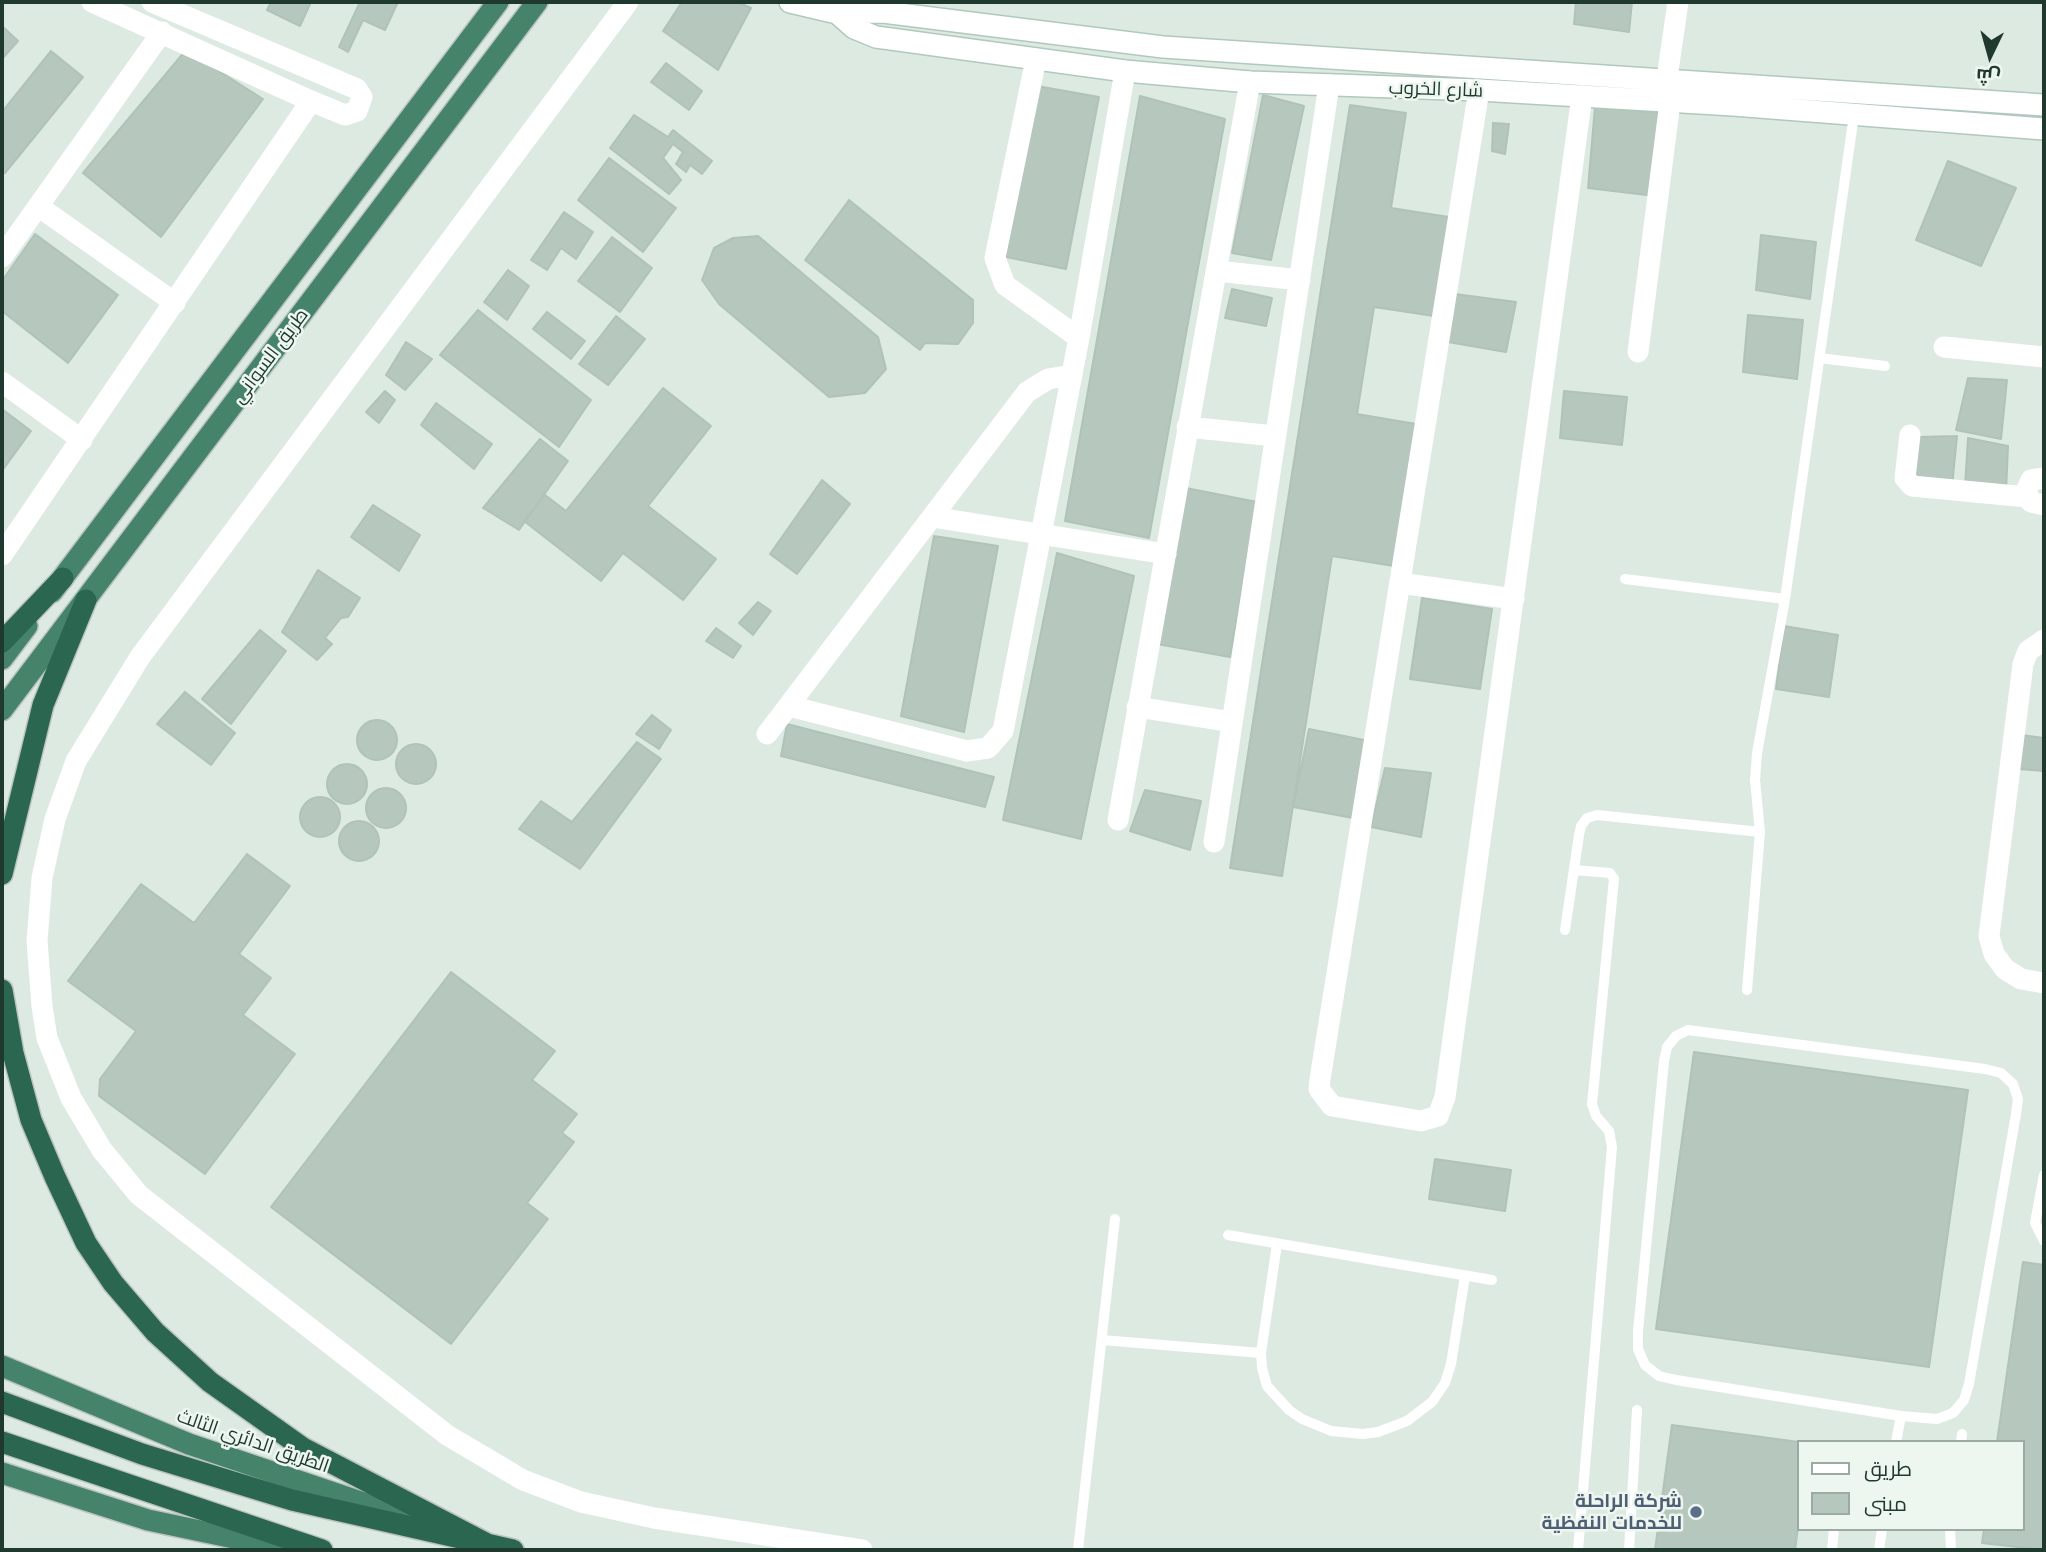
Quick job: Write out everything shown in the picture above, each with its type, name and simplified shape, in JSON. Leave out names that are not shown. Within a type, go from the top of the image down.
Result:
[{"type":"highway","name":"طريق السواني","points":[[2,659],[498,2]]},
{"type":"highway","name":"طريق السواني","points":[[2,710],[537,2]]},
{"type":"highway","points":[[2,642],[63,578]]},
{"type":"highway","points":[[2,874],[43,705],[86,600]]},
{"type":"highway","points":[[2,990],[13,1053],[31,1120],[55,1177],[86,1243],[113,1283],[155,1332],[210,1382],[303,1448],[503,1549]]},
{"type":"highway","name":"الطريق الدائري الثالث","points":[[2,1366],[189,1444],[503,1549]]},
{"type":"highway","points":[[2,1402],[142,1454],[292,1500],[503,1549]]},
{"type":"highway","points":[[2,1442],[322,1550]]},
{"type":"highway","points":[[2,1473],[148,1520],[291,1550]]},
{"type":"street","points":[[92,2],[311,101],[349,116],[357,111],[362,97],[358,89],[152,2]]},
{"type":"street","points":[[628,2],[140,657],[76,761],[55,819],[42,878],[37,941],[42,1006],[47,1038],[71,1098],[102,1150],[139,1195],[447,1435],[523,1480],[613,1511],[862,1550]]},
{"type":"street","name":"شارع الخروب","points":[[790,2],[837,13],[883,12],[1163,47],[1667,78],[2044,105]]},
{"type":"street","points":[[1667,78],[1678,2]]},
{"type":"street","name":"شارع الخروب","points":[[837,13],[854,28],[876,37],[1125,71],[1250,82],[1582,96],[2044,129]]},
{"type":"street","points":[[2,257],[162,32]]},
{"type":"street","points":[[1159,74],[1163,47]]},
{"type":"street","points":[[1036,59],[995,258],[1005,285],[1079,338]]},
{"type":"street","points":[[789,706],[967,751],[988,748],[1003,732],[1079,338],[1125,71]]},
{"type":"street","points":[[1118,820],[1250,82]]},
{"type":"street","points":[[1214,842],[1329,85]]},
{"type":"street","points":[[1479,90],[1320,1089],[1332,1106],[1421,1121],[1438,1116],[1445,1097],[1582,96]]},
{"type":"street","points":[[2,555],[311,101]]},
{"type":"street","points":[[1638,352],[1670,102]]},
{"type":"street","points":[[38,206],[175,303]]},
{"type":"street","points":[[1217,271],[1300,280]]},
{"type":"street","points":[[1944,347],[2044,357]]},
{"type":"street","points":[[767,734],[1027,391],[1048,379],[1072,375]]},
{"type":"street","points":[[2,382],[82,440]]},
{"type":"street","points":[[1187,427],[1275,436]]},
{"type":"street","points":[[1910,435],[1905,478],[1912,486],[2036,501]]},
{"type":"street","points":[[2036,501],[2026,491],[2031,480],[2044,476]]},
{"type":"street","points":[[932,517],[1166,554]]},
{"type":"street","points":[[1400,583],[1514,599]]},
{"type":"street","points":[[2044,640],[2028,651],[2023,664],[1989,936],[1994,954],[2005,969],[2021,979],[2044,983]]},
{"type":"street","points":[[1137,707],[1232,722]]},
{"type":"lane","points":[[1747,990],[1760,832],[1756,790],[1757,753],[1784,599],[1854,115]]},
{"type":"lane","points":[[1819,358],[1885,366]]},
{"type":"lane","points":[[1625,579],[1784,599]]},
{"type":"lane","points":[[1565,930],[1581,826],[1587,818],[1597,815],[1760,832]]},
{"type":"lane","points":[[1574,870],[1610,873],[1614,879],[1592,1104],[1596,1116],[1609,1131],[1612,1147],[1578,1550]]},
{"type":"lane","points":[[1688,1030],[1702,1030],[1986,1069],[2001,1073],[2012,1084],[2018,1099],[2016,1114],[1964,1400],[1953,1413],[1937,1419],[1901,1416],[1676,1380],[1659,1376],[1646,1365],[1638,1349],[1638,1331],[1664,1061],[1667,1047],[1676,1036],[1688,1030]]},
{"type":"lane","points":[[2044,1175],[2035,1223],[2044,1241]]},
{"type":"lane","points":[[1078,1550],[1115,1219]]},
{"type":"lane","points":[[1228,1235],[1492,1280]]},
{"type":"lane","points":[[1277,1244],[1261,1353],[1267,1386],[1277,1399],[1302,1419],[1347,1433],[1363,1434],[1393,1427],[1421,1413],[1445,1383],[1451,1364],[1465,1276]]},
{"type":"lane","points":[[1102,1339],[1261,1353]]},
{"type":"lane","points":[[1629,1550],[1637,1410]]},
{"type":"lane","points":[[1896,1440],[1901,1416]]},
{"type":"lane","points":[[1832,1550],[1834,1531]]},
{"type":"lane","points":[[1879,1550],[1882,1531]]},
{"type":"lane","points":[[1949,1550],[1950,1531]]},
{"type":"building","points":[[271,2],[311,2],[300,26],[267,10]]},
{"type":"building","points":[[360,2],[398,2],[385,30],[363,20],[348,52],[339,47]]},
{"type":"building","points":[[682,2],[738,2],[751,8],[718,70],[663,31]]},
{"type":"building","points":[[1576,2],[1632,2],[1629,32],[1574,24]]},
{"type":"building","points":[[2,26],[18,41],[2,59]]},
{"type":"building","points":[[186,50],[263,99],[161,237],[83,173]]},
{"type":"building","points":[[51,51],[83,77],[5,173],[2,170],[2,112]]},
{"type":"building","points":[[666,63],[702,91],[689,110],[651,82]]},
{"type":"building","points":[[1037,86],[1099,97],[1066,269],[1006,257]]},
{"type":"building","points":[[1263,95],[1304,106],[1271,260],[1232,253]]},
{"type":"building","points":[[1140,96],[1225,119],[1149,538],[1065,521]]},
{"type":"building","points":[[1350,105],[1406,113],[1391,208],[1449,217],[1434,316],[1374,307],[1357,414],[1422,425],[1400,567],[1332,556],[1282,876],[1230,868]]},
{"type":"building","points":[[1595,107],[1663,113],[1655,196],[1588,188]]},
{"type":"building","points":[[634,115],[668,137],[673,130],[712,161],[702,174],[690,165],[686,172],[676,164],[683,152],[673,144],[663,158],[681,180],[669,194],[610,148]]},
{"type":"building","points":[[1493,123],[1509,124],[1505,154],[1492,151]]},
{"type":"building","points":[[609,158],[676,208],[643,252],[578,200]]},
{"type":"building","points":[[1948,161],[2016,188],[1981,266],[1916,240]]},
{"type":"building","points":[[849,200],[973,300],[973,323],[958,344],[925,343],[920,350],[805,260]]},
{"type":"building","points":[[564,212],[593,232],[576,259],[561,248],[547,270],[531,260]]},
{"type":"building","points":[[35,234],[118,295],[68,363],[2,311],[2,281]]},
{"type":"building","points":[[1761,235],[1816,242],[1810,299],[1756,290]]},
{"type":"building","points":[[758,236],[878,337],[886,369],[865,393],[829,397],[719,304],[702,280],[714,248],[733,238]]},
{"type":"building","points":[[612,237],[652,268],[620,312],[578,281]]},
{"type":"building","points":[[508,270],[529,286],[507,320],[484,302]]},
{"type":"building","points":[[1232,289],[1272,298],[1266,326],[1225,318]]},
{"type":"building","points":[[1455,294],[1516,302],[1506,352],[1448,342]]},
{"type":"building","points":[[478,310],[591,400],[559,447],[440,355]]},
{"type":"building","points":[[547,312],[585,341],[571,359],[533,329]]},
{"type":"building","points":[[1748,315],[1803,320],[1797,379],[1743,372]]},
{"type":"building","points":[[616,316],[645,339],[608,385],[579,364]]},
{"type":"building","points":[[406,342],[432,359],[405,390],[386,375]]},
{"type":"building","points":[[1968,378],[2007,380],[2001,439],[1956,430]]},
{"type":"building","points":[[663,388],[711,426],[648,506],[716,559],[683,600],[623,553],[601,581],[524,521],[545,495],[566,511]]},
{"type":"building","points":[[385,391],[395,400],[379,423],[366,412]]},
{"type":"building","points":[[1564,391],[1627,397],[1622,445],[1560,438]]},
{"type":"building","points":[[436,403],[492,444],[474,469],[421,425]]},
{"type":"building","points":[[2,409],[31,431],[2,471]]},
{"type":"building","points":[[1957,436],[1952,487],[1912,479],[1919,437]]},
{"type":"building","points":[[1968,438],[2008,446],[2006,493],[1965,487]]},
{"type":"building","points":[[540,439],[568,461],[519,530],[483,508]]},
{"type":"building","points":[[822,480],[850,504],[797,574],[770,554]]},
{"type":"building","points":[[1186,488],[1257,502],[1230,657],[1157,644]]},
{"type":"building","points":[[373,505],[420,535],[399,571],[351,537]]},
{"type":"building","points":[[934,536],[998,546],[964,732],[901,716]]},
{"type":"building","points":[[1057,553],[1134,576],[1081,839],[1003,820]]},
{"type":"building","points":[[318,570],[360,598],[348,617],[341,618],[325,638],[332,644],[317,660],[282,632]]},
{"type":"building","points":[[1422,598],[1492,609],[1480,689],[1410,679]]},
{"type":"building","points":[[758,602],[771,611],[753,635],[739,623]]},
{"type":"building","points":[[1784,626],[1838,635],[1829,697],[1776,689]]},
{"type":"building","points":[[716,628],[741,646],[733,658],[706,641]]},
{"type":"building","points":[[260,630],[286,651],[231,724],[202,699]]},
{"type":"building","points":[[185,692],[235,733],[211,765],[157,724]]},
{"type":"building","points":[[652,715],[671,730],[659,749],[636,734]]},
{"type":"building","points":[[377,720],[391,726],[397,740],[391,754],[377,760],[363,754],[357,740],[363,726]]},
{"type":"building","points":[[787,724],[994,777],[985,807],[781,756]]},
{"type":"building","points":[[1309,729],[1369,741],[1353,818],[1293,807]]},
{"type":"building","points":[[2021,735],[2044,738],[2044,771],[2018,769]]},
{"type":"building","points":[[637,742],[661,759],[580,869],[519,829],[541,801],[572,822]]},
{"type":"building","points":[[416,744],[430,750],[436,764],[430,778],[416,784],[402,778],[396,764],[402,750]]},
{"type":"building","points":[[347,764],[361,770],[367,784],[361,798],[347,804],[333,798],[327,784],[333,770]]},
{"type":"building","points":[[1385,768],[1431,773],[1421,837],[1371,827]]},
{"type":"building","points":[[386,788],[400,794],[406,808],[400,822],[386,828],[372,822],[366,808],[372,794]]},
{"type":"building","points":[[1145,790],[1201,801],[1190,850],[1130,831]]},
{"type":"building","points":[[320,797],[334,803],[340,817],[334,831],[320,837],[306,831],[300,817],[306,803]]},
{"type":"building","points":[[359,821],[373,827],[379,841],[373,855],[359,861],[345,855],[339,841],[345,827]]},
{"type":"building","points":[[247,854],[290,886],[239,954],[271,978],[243,1015],[295,1054],[205,1174],[99,1096],[100,1079],[136,1031],[68,981],[141,884],[194,923]]},
{"type":"building","points":[[451,972],[555,1051],[532,1080],[577,1114],[562,1133],[574,1142],[527,1203],[548,1219],[451,1344],[271,1207]]},
{"type":"building","points":[[1694,1052],[1968,1090],[1929,1367],[1656,1329]]},
{"type":"building","points":[[1435,1159],[1511,1170],[1505,1211],[1429,1199]]},
{"type":"building","points":[[2023,1262],[2044,1265],[2044,1550],[1982,1543],[1984,1531],[2025,1531],[2025,1440],[1997,1440]]},
{"type":"building","points":[[1672,1425],[1798,1442],[1798,1527],[1795,1550],[1655,1550]]},
{"type":"place","name":"شركة الراحلة للخدمات النفظية","points":[[1696,1512]]}]
